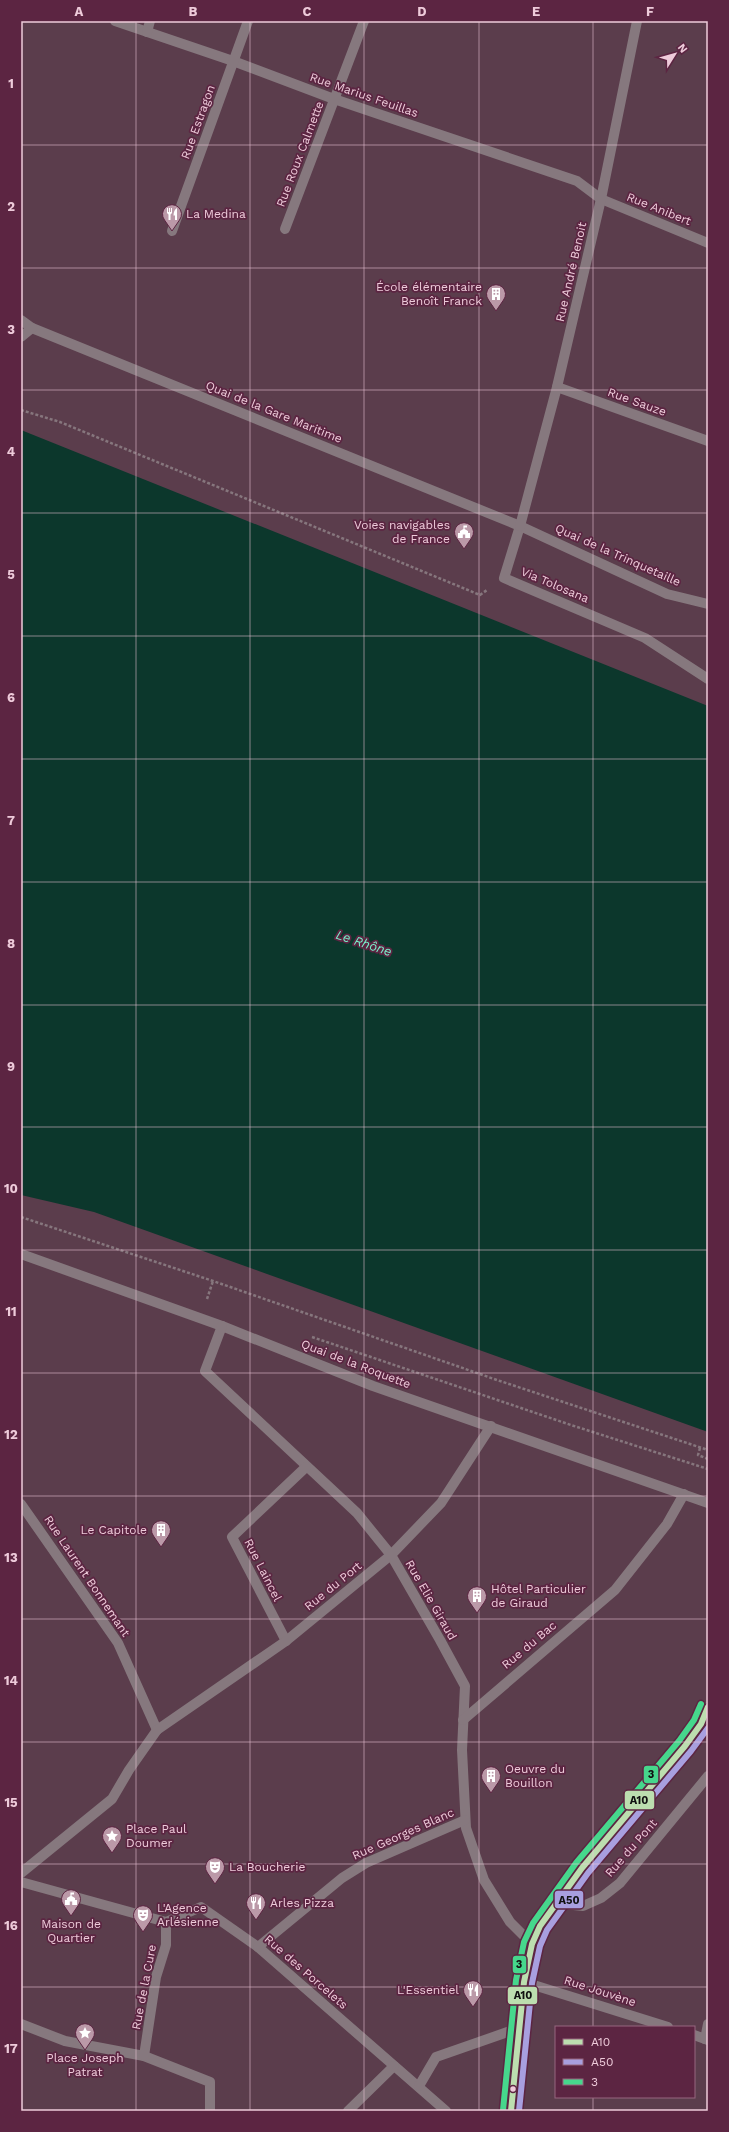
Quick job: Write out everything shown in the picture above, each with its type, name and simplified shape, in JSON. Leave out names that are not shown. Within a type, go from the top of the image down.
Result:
[{"type":"main road","points":[[511,2111],[524,1982],[532,1944],[540,1926],[582,1868],[685,1746],[700,1724],[708,1707]]},
{"type":"street","name":"Rue Marius Feuillas","points":[[115,21],[234,61],[334,99],[577,181],[601,199]]},
{"type":"street","points":[[147,32],[150,21]]},
{"type":"street","name":"Rue Estragon","points":[[172,231],[248,21]]},
{"type":"street","name":"Rue Roux Calmette","points":[[286,229],[364,21]]},
{"type":"street","name":"Rue André Benoit","points":[[520,526],[557,387],[601,199],[637,21]]},
{"type":"street","name":"Rue Anibert","points":[[601,199],[708,243]]},
{"type":"street","name":"Quai de la Gare Maritime","points":[[21,320],[32,328],[520,526]]},
{"type":"street","points":[[21,337],[32,328]]},
{"type":"street","name":"Rue Sauze","points":[[557,387],[708,441]]},
{"type":"street","name":"Via Tolosana","points":[[520,526],[504,578],[645,638],[708,679]]},
{"type":"street","name":"Quai de la Trinquetaille","points":[[520,526],[667,594],[708,604]]},
{"type":"street","name":"Quai de la Roquette","points":[[21,1254],[222,1326],[373,1386],[708,1503]]},
{"type":"street","name":"Rue Elie Giraud","points":[[222,1326],[205,1372],[357,1513],[391,1555],[465,1686],[462,1750],[466,1828],[484,1880],[510,1922],[532,1944]]},
{"type":"street","name":"Rue du Port","points":[[157,1730],[286,1641],[391,1555],[441,1503],[491,1426]]},
{"type":"street","name":"Rue Laincel","points":[[286,1641],[232,1537],[306,1467]]},
{"type":"street","name":"Rue du Bac","points":[[464,1720],[505,1683],[615,1590],[667,1524],[684,1494]]},
{"type":"street","name":"Rue Laurent Bonnemant","points":[[21,1504],[118,1643],[157,1730]]},
{"type":"street","points":[[21,1873],[112,1799],[128,1770],[157,1730]]},
{"type":"street","name":"Rue du Pont","points":[[556,1903],[583,1906],[601,1898],[620,1883],[708,1776]]},
{"type":"street","name":"Rue Georges Blanc","points":[[258,1947],[342,1878],[366,1863],[465,1820]]},
{"type":"street","points":[[21,1882],[166,1922]]},
{"type":"street","name":"Rue des Porcelets","points":[[166,1922],[201,1907],[258,1947],[446,2111]]},
{"type":"street","name":"Rue de la Cure","points":[[144,2056],[156,1977],[166,1945],[166,1922]]},
{"type":"street","name":"Rue Jouvène","points":[[524,1982],[665,2026]]},
{"type":"street","points":[[21,2024],[65,2041],[144,2056],[210,2082],[210,2111]]},
{"type":"street","points":[[695,2035],[706,2039],[708,2024]]},
{"type":"street","points":[[419,2086],[436,2057],[519,2028]]},
{"type":"street","points":[[348,2111],[394,2066]]},
{"type":"path","points":[[21,410],[60,422],[480,595],[504,578]]},
{"type":"path","points":[[21,1217],[206,1278],[497,1380],[708,1450]]},
{"type":"path","points":[[304,1334],[571,1425],[708,1469]]},
{"type":"path","points":[[700,1448],[698,1455],[708,1459]]},
{"type":"water","name":"Le Rhône","points":[[21,430],[708,706],[708,1432],[94,1212],[21,1195]]},
{"type":"transit line","name":"3","points":[[503,2110],[516,1980],[524,1942],[533,1923],[576,1863],[679,1741],[694,1720],[701,1704]]},
{"type":"transit line","name":"A10","points":[[511,2111],[524,1982],[532,1944],[540,1926],[582,1868],[685,1746],[701,1724],[708,1707]]},
{"type":"transit line","name":"A50","points":[[519,2111],[532,1983],[540,1946],[547,1930],[588,1873],[691,1751],[708,1728]]},
{"type":"place","name":"La Medina","points":[[172,231]]},
{"type":"place","name":"École élémentaire Benoît Franck","points":[[496,311]]},
{"type":"place","name":"Voies navigables de France","points":[[464,549]]},
{"type":"place","name":"Le Capitole","points":[[161,1547]]},
{"type":"place","name":"Hôtel Particulier de Giraud","points":[[477,1613]]},
{"type":"place","name":"Oeuvre du Bouillon","points":[[491,1793]]},
{"type":"place","name":"Place Paul Doumer","points":[[112,1853]]},
{"type":"place","name":"La Boucherie","points":[[215,1884]]},
{"type":"place","name":"Maison de Quartier","points":[[71,1916]]},
{"type":"place","name":"Arles Pizza","points":[[256,1920]]},
{"type":"place","name":"L'Agence Arlésienne","points":[[143,1932]]},
{"type":"place","name":"L'Essentiel","points":[[473,2007]]},
{"type":"place","name":"Place Joseph Patrat","points":[[85,2050]]}]
